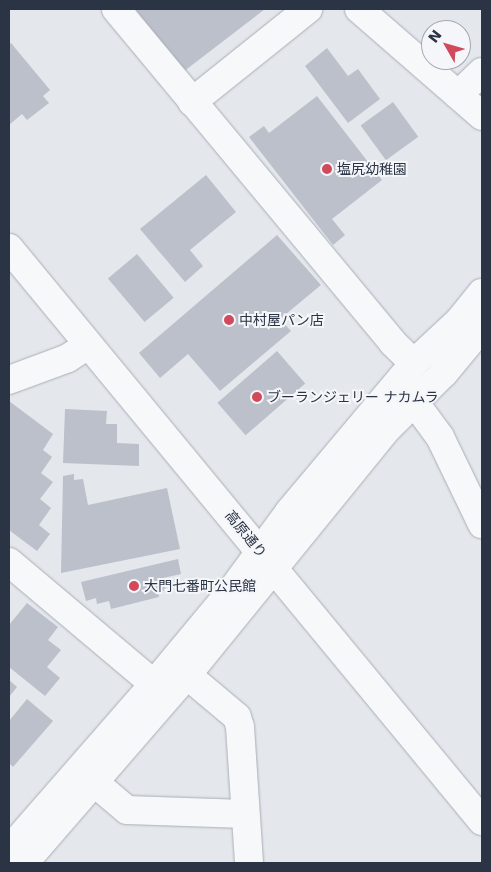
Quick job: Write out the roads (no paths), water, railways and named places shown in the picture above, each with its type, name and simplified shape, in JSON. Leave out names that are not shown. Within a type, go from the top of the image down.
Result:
[{"type":"street","points":[[116,9],[393,343],[414,363]]},
{"type":"street","points":[[192,102],[308,9]]},
{"type":"street","points":[[362,10],[482,116]]},
{"type":"street","points":[[458,95],[482,72]]},
{"type":"street","name":"高原通り","points":[[9,248],[482,821]]},
{"type":"street","points":[[13,852],[96,783],[187,675],[267,559],[414,363],[459,321],[482,293]]},
{"type":"street","points":[[13,852],[232,590],[267,559],[388,428],[415,403],[482,328]]},
{"type":"street","points":[[9,380],[68,358],[88,345]]},
{"type":"street","points":[[415,403],[440,437],[482,524]]},
{"type":"street","points":[[9,562],[154,684]]},
{"type":"street","points":[[187,675],[237,717],[240,727],[249,863]]},
{"type":"street","points":[[96,783],[127,810],[245,814]]},
{"type":"place","name":"塩尻幼稚園","points":[[327,169]]},
{"type":"place","name":"中村屋パン店","points":[[229,320]]},
{"type":"place","name":"ブーランジェリー ナカムラ","points":[[257,397]]},
{"type":"place","name":"大門七番町公民館","points":[[134,586]]}]
